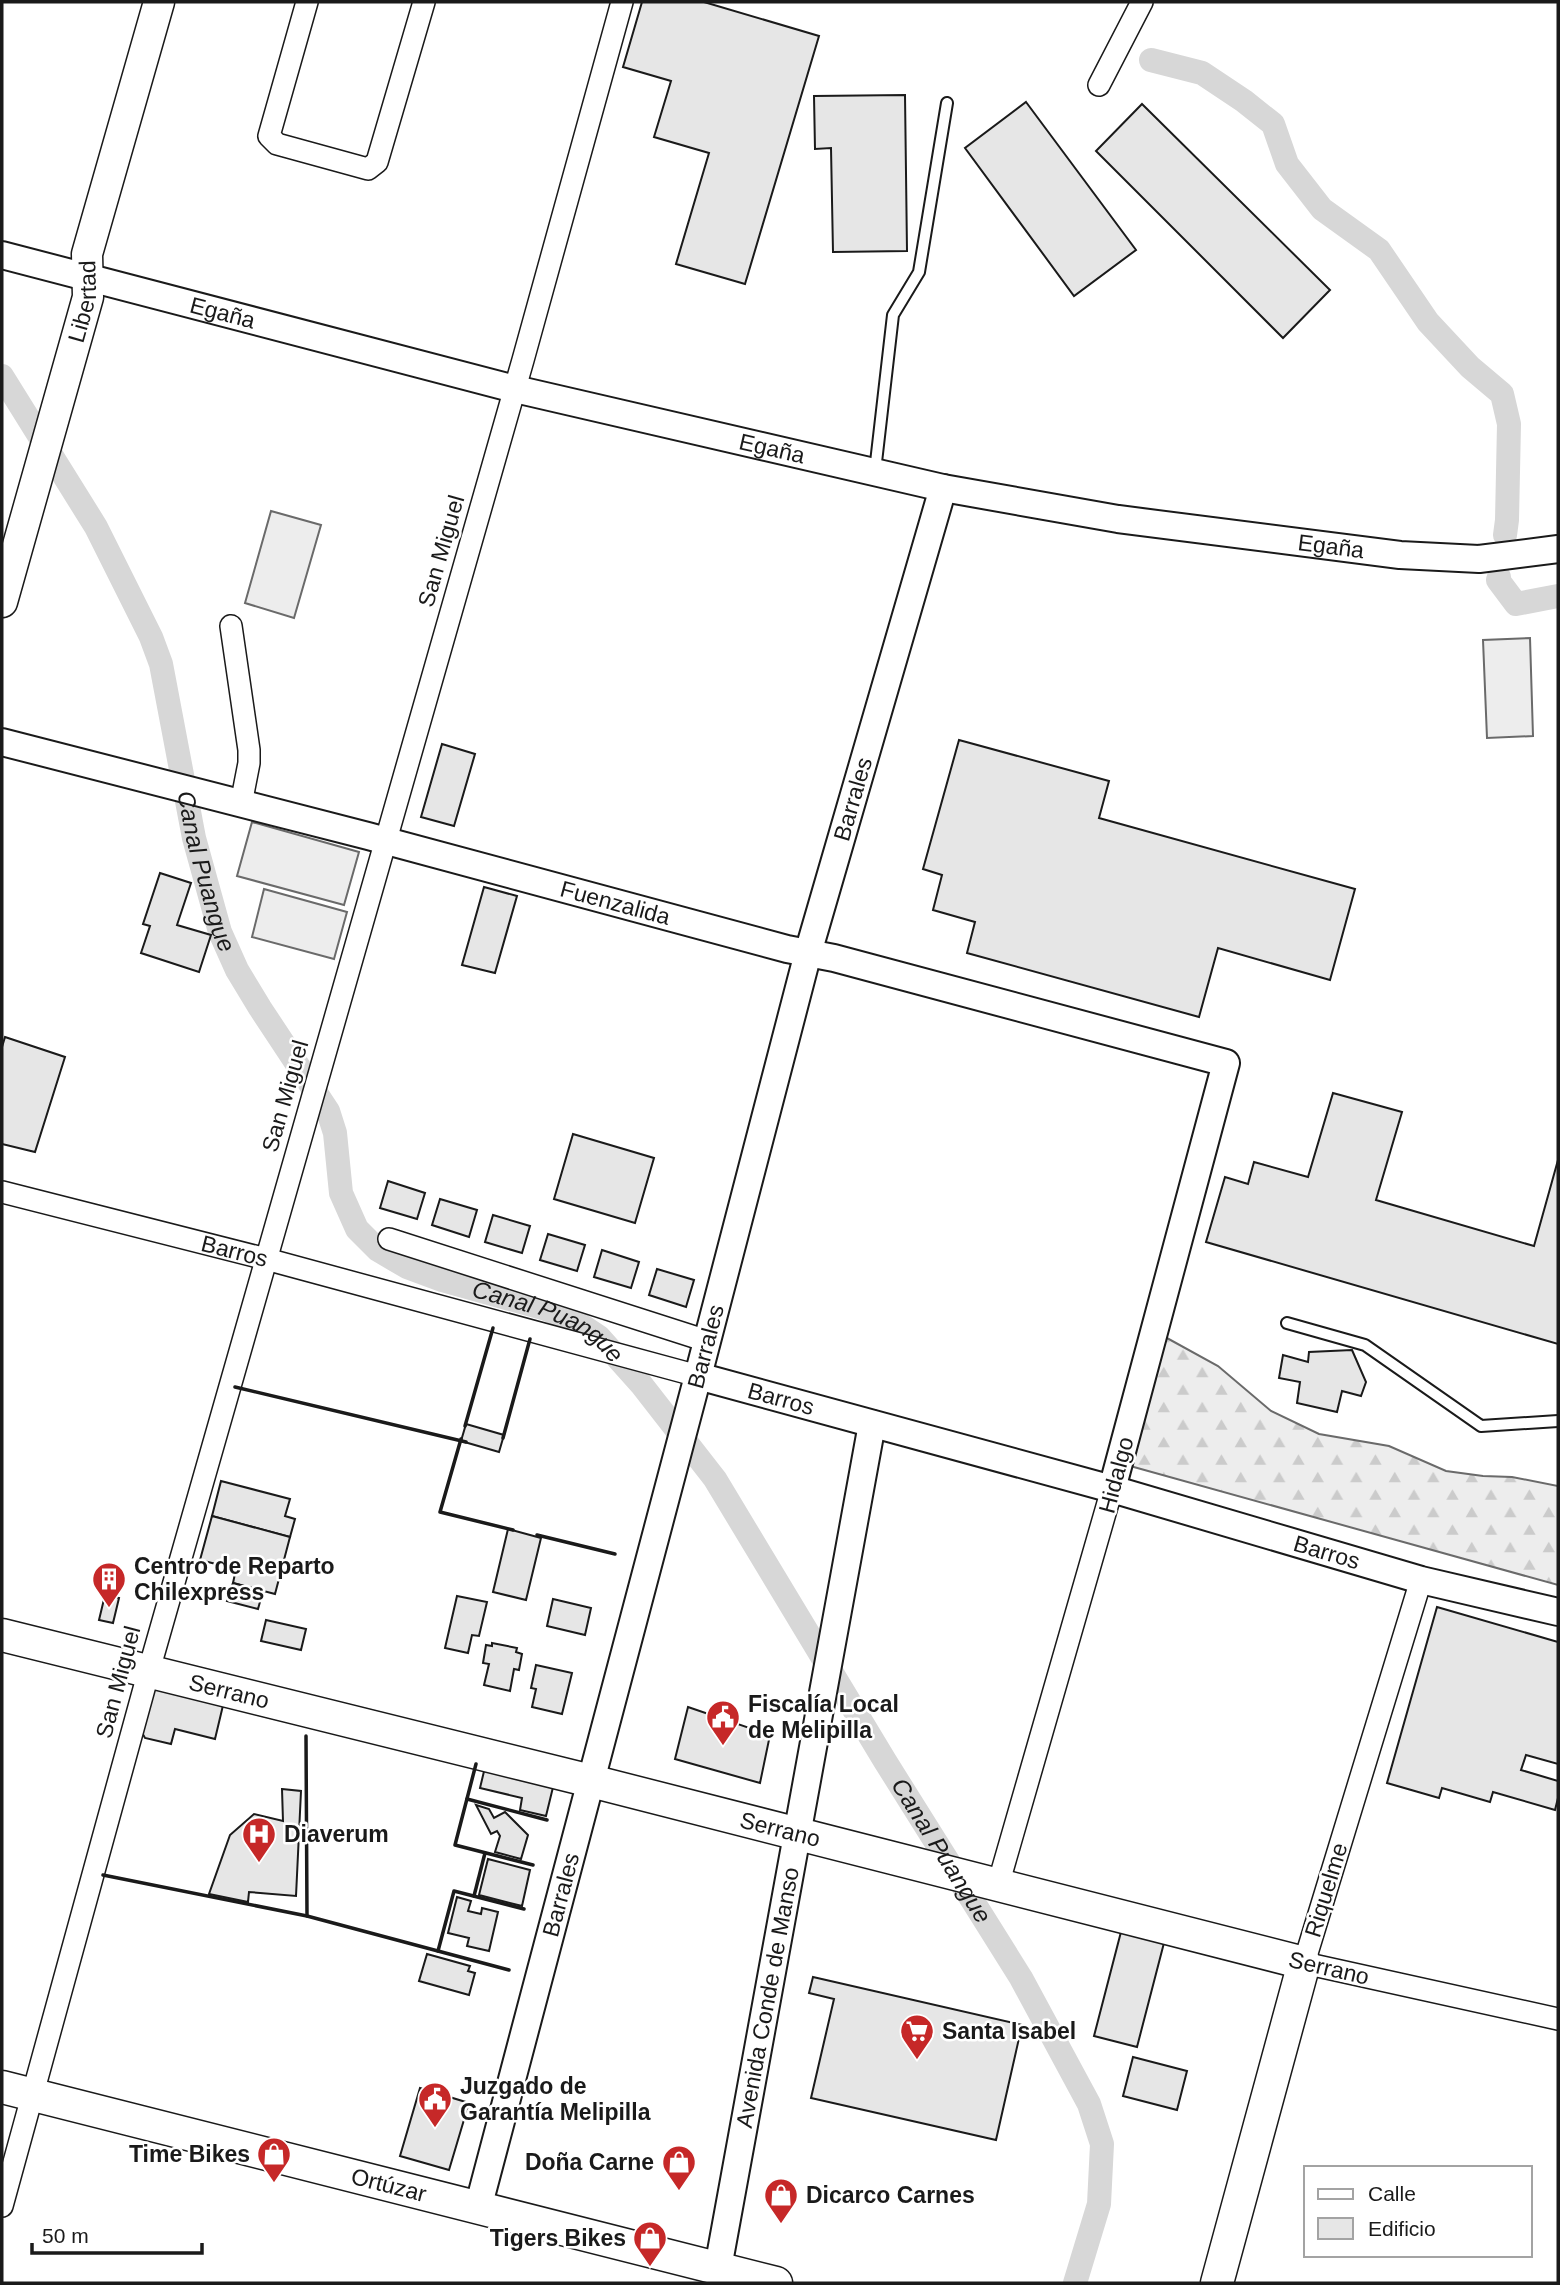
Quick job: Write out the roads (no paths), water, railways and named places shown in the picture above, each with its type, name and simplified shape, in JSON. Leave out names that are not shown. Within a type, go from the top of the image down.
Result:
[{"type":"main road","name":"Libertad","points":[[2,601],[88,297],[87,254],[159,2]]},
{"type":"main road","name":"Serrano","points":[[2,1635],[591,1781],[1304,1963]]},
{"type":"main road","name":"Riquelme","points":[[1217,2283],[1304,1963]]},
{"type":"main road","name":"Ortúzar","points":[[2,2087],[478,2208],[717,2276],[776,2283]]},
{"type":"street","points":[[307,2],[269,136],[277,144],[368,169],[377,163],[424,2]]},
{"type":"street","name":"San Miguel","points":[[2,2206],[149,1671],[515,389],[622,2]]},
{"type":"street","points":[[1099,85],[1142,2]]},
{"type":"street","name":"Egaña","points":[[2,255],[515,389],[943,488],[1118,519],[1400,555],[1479,559],[1558,549]]},
{"type":"street","name":"Barrales","points":[[478,2208],[807,953],[943,488]]},
{"type":"street","points":[[231,626],[249,750],[241,804]]},
{"type":"street","name":"Fuenzalida","points":[[2,742],[788,949],[834,958],[1226,1063]]},
{"type":"street","name":"Hidalgo","points":[[989,1883],[1112,1489],[1226,1063]]},
{"type":"street","name":"Barros","points":[[2,1192],[266,1259],[1112,1489],[1421,1580],[1558,1612]]},
{"type":"street","points":[[389,1240],[707,1341]]},
{"type":"street","name":"Avenida Conde de Manso","points":[[717,2276],[873,1424]]},
{"type":"street","name":"Riquelme","points":[[1304,1963],[1421,1580]]},
{"type":"street","name":"Serrano","points":[[1304,1963],[1558,2019]]},
{"type":"lane","points":[[874,473],[893,315],[919,272],[947,103]]},
{"type":"lane","points":[[1287,1324],[1365,1345],[1481,1426],[1558,1421]]},
{"type":"waterway","points":[[1151,60],[1202,73],[1273,124],[1287,164],[1322,209],[1379,250],[1428,322],[1470,367],[1502,394],[1509,424],[1505,535]]},
{"type":"waterway","name":"Canal Puangue","points":[[2,376],[96,527],[151,637],[161,664],[194,838],[220,932],[237,970],[328,1111],[335,1133],[341,1193],[357,1229],[378,1250],[407,1267],[442,1280],[546,1309],[578,1323],[599,1337],[641,1384],[715,1479],[885,1761],[1021,1978],[1089,2104],[1102,2144],[1099,2204],[1075,2283]]},
{"type":"waterway","points":[[1499,577],[1498,580],[1516,604],[1558,596]]},
{"type":"place","name":"Centro de Reparto Chilexpress","points":[[109,1609]]},
{"type":"place","name":"Fiscalía Local de Melipilla","points":[[723,1747]]},
{"type":"place","name":"Diaverum","points":[[259,1864]]},
{"type":"place","name":"Santa Isabel","points":[[917,2061]]},
{"type":"place","name":"Juzgado de Garantía Melipilla","points":[[435,2129]]},
{"type":"place","name":"Time Bikes","points":[[274,2184]]},
{"type":"place","name":"Doña Carne","points":[[679,2192]]},
{"type":"place","name":"Dicarco Carnes","points":[[781,2225]]},
{"type":"place","name":"Tigers Bikes","points":[[650,2268]]}]
